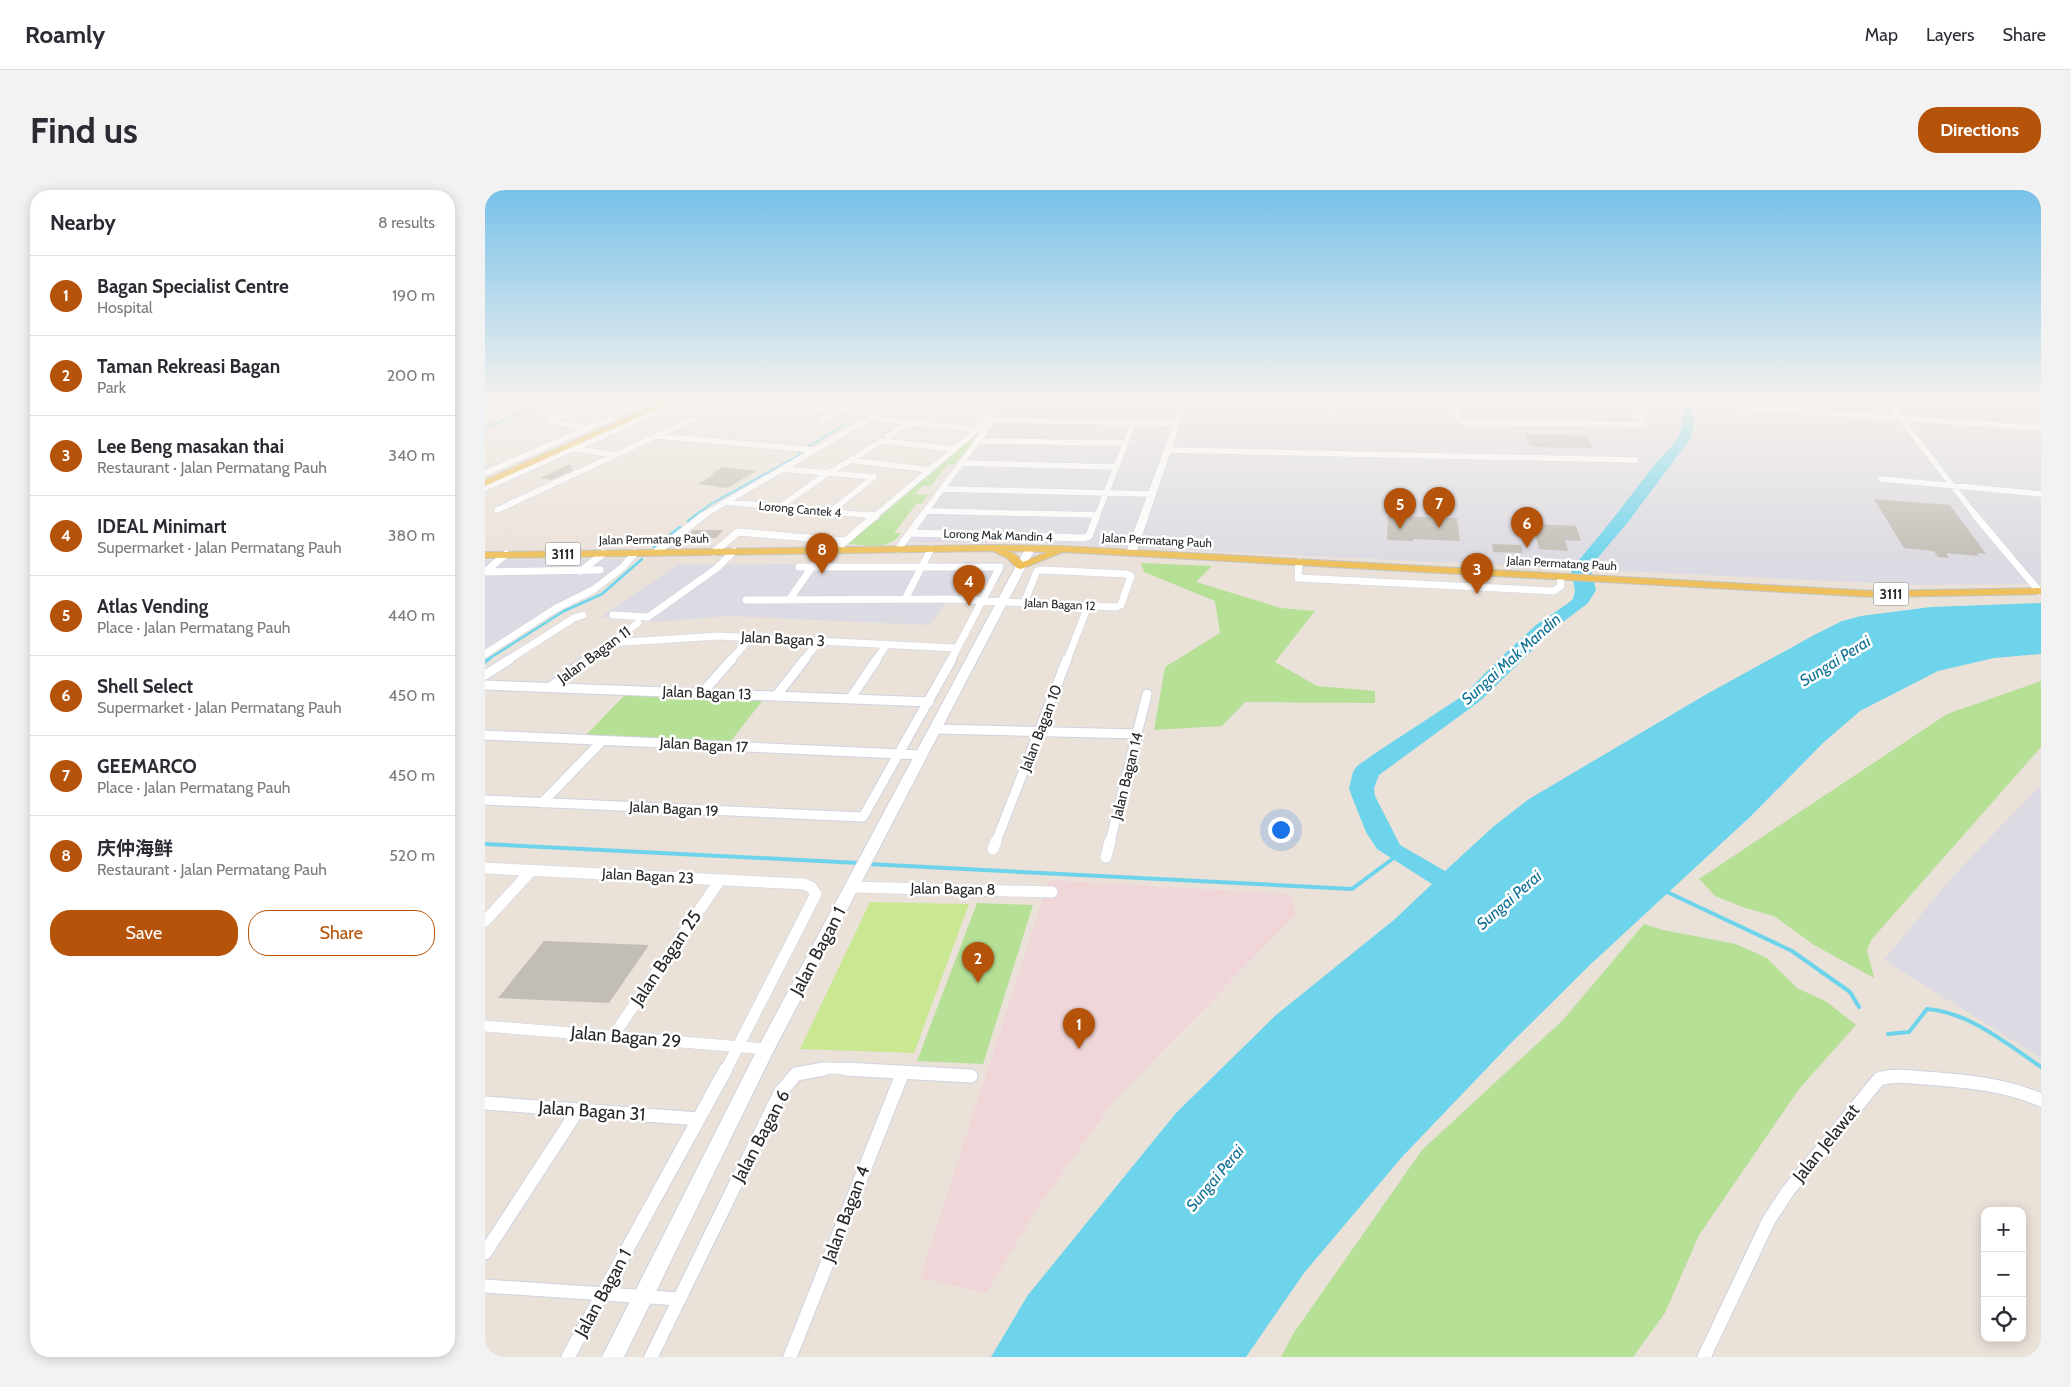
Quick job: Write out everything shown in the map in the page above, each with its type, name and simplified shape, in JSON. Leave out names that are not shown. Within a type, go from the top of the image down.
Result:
[{"type":"main road","points":[[485,478],[534,455]]},
{"type":"main road","points":[[485,483],[546,455]]},
{"type":"main road","points":[[993,548],[1011,556],[1021,566],[1063,549]]},
{"type":"main road","name":"Jalan Permatang Pauh","points":[[485,555],[993,548],[1063,549],[1900,595],[2040,591]]},
{"type":"street","points":[[485,473],[525,455]]},
{"type":"street","points":[[485,488],[558,455]]},
{"type":"street","points":[[497,510],[615,455]]},
{"type":"street","points":[[656,552],[708,512],[804,455]]},
{"type":"street","points":[[780,507],[830,472],[858,455]]},
{"type":"street","points":[[789,600],[812,567],[829,550],[875,516],[947,455]]},
{"type":"street","points":[[898,549],[967,455]]},
{"type":"street","points":[[927,511],[1097,515],[1121,455]]},
{"type":"street","points":[[1131,553],[1166,455]]},
{"type":"street","points":[[1424,455],[1636,460]]},
{"type":"street","points":[[1929,455],[2015,564],[2040,591]]},
{"type":"street","points":[[851,460],[930,470]]},
{"type":"street","points":[[961,463],[1117,467]]},
{"type":"street","points":[[783,469],[874,477]]},
{"type":"street","points":[[830,512],[874,477]]},
{"type":"street","points":[[1881,479],[2041,494]]},
{"type":"street","points":[[943,488],[1152,494]]},
{"type":"street","name":"Lorong Cantek 4","points":[[725,502],[875,516]]},
{"type":"street","name":"Lorong Mak Mandin 4","points":[[911,533],[1084,538],[1089,536],[1097,515]]},
{"type":"street","points":[[714,552],[734,533],[843,541]]},
{"type":"street","points":[[905,598],[931,549]]},
{"type":"street","name":"Jalan Bagan 1","points":[[613,1357],[767,1048],[1030,549]]},
{"type":"street","points":[[613,614],[648,617],[717,568],[734,551]]},
{"type":"street","points":[[581,570],[604,553]]},
{"type":"street","points":[[485,654],[555,609],[593,590],[623,567],[637,553]]},
{"type":"street","points":[[485,572],[506,554]]},
{"type":"street","points":[[1299,562],[1298,578],[1554,591],[1561,586],[1560,577]]},
{"type":"street","points":[[799,568],[1000,567],[929,702],[899,754]]},
{"type":"street","points":[[485,572],[601,570]]},
{"type":"street","name":"Jalan Bagan 12","points":[[1003,601],[1116,607],[1121,605],[1131,576],[1126,574],[1037,571],[1024,602]]},
{"type":"street","points":[[746,600],[905,598],[1003,601]]},
{"type":"street","name":"Jalan Bagan 10","points":[[993,849],[1088,606]]},
{"type":"street","points":[[485,675],[574,618],[583,615]]},
{"type":"street","name":"Jalan Bagan 11","points":[[550,687],[638,623]]},
{"type":"street","name":"Jalan Bagan 3","points":[[611,643],[705,636],[956,648]]},
{"type":"street","points":[[702,693],[751,638]]},
{"type":"street","points":[[776,696],[819,641]]},
{"type":"street","points":[[850,699],[887,644]]},
{"type":"street","name":"Jalan Bagan 13","points":[[485,684],[929,702]]},
{"type":"street","name":"Jalan Bagan 14","points":[[1106,857],[1147,694]]},
{"type":"street","points":[[936,729],[1137,734]]},
{"type":"street","name":"Jalan Bagan 17","points":[[485,735],[922,755]]},
{"type":"street","points":[[542,803],[602,741]]},
{"type":"street","name":"Jalan Bagan 19","points":[[485,800],[863,817],[899,754]]},
{"type":"street","name":"Jalan Bagan 23","points":[[485,868],[804,884],[811,886]]},
{"type":"street","points":[[485,922],[531,870]]},
{"type":"street","name":"Jalan Bagan 25","points":[[613,1036],[720,880]]},
{"type":"street","name":"Jalan Bagan 8","points":[[855,883],[1052,892]]},
{"type":"street","name":"Jalan Bagan 1","points":[[568,1357],[739,1046],[816,894],[811,886]]},
{"type":"street","name":"Jalan Bagan 29","points":[[485,1026],[767,1048]]},
{"type":"street","name":"Jalan Bagan 6","points":[[651,1357],[780,1093],[797,1074],[829,1068],[971,1076]]},
{"type":"street","name":"Jalan Bagan 4","points":[[790,1357],[903,1072]]},
{"type":"street","name":"Jalan Jelawat","points":[[1704,1357],[1769,1220],[1788,1191],[1873,1084],[1879,1079],[1888,1076],[1901,1076],[1990,1085],[2033,1096],[2041,1100]]},
{"type":"street","name":"Jalan Bagan 31","points":[[485,1103],[699,1119]]},
{"type":"street","points":[[485,1253],[578,1110]]},
{"type":"street","points":[[485,1286],[679,1298]]},
{"type":"shaded area","points":[[966,455],[2041,455],[2041,584],[1914,585],[1020,542],[902,543]]},
{"type":"shaded area","points":[[623,559],[615,570],[601,582],[485,650],[485,560]]},
{"type":"shaded area","points":[[1000,562],[1006,566],[998,582],[971,583],[949,597],[930,625],[729,616],[656,622],[601,617],[677,565]]},
{"type":"shaded area","points":[[2041,785],[2041,1058],[1884,960],[1953,876]]},
{"type":"shaded area","points":[[1049,880],[1290,894],[1296,914],[1114,1101],[1040,1204],[986,1293],[920,1278]]},
{"type":"green space","points":[[949,455],[962,455],[955,464],[947,465],[931,486],[923,486],[915,494],[928,495],[922,504],[917,503],[894,533],[901,533],[896,539],[877,546],[848,544]]},
{"type":"green space","points":[[1141,563],[1212,566],[1196,582],[1281,608],[1315,611],[1275,662],[1317,686],[1375,691],[1375,703],[1245,702],[1222,726],[1154,730],[1165,667],[1220,633],[1215,601],[1144,572]]},
{"type":"green space","points":[[2041,681],[2041,747],[1872,939],[1867,950],[1874,978],[1814,945],[1774,916],[1745,908],[1715,896],[1699,879],[1947,714]]},
{"type":"green space","points":[[625,695],[763,700],[730,742],[584,737]]},
{"type":"green space","points":[[870,902],[969,904],[914,1053],[800,1049]]},
{"type":"green space","points":[[977,903],[1033,905],[983,1064],[917,1061]]},
{"type":"green space","points":[[1644,924],[1663,930],[1736,944],[1767,958],[1797,988],[1827,1002],[1856,1025],[1799,1089],[1699,1235],[1665,1313],[1633,1357],[1281,1357],[1293,1334],[1422,1150],[1563,1020]]},
{"type":"water","points":[[1663,455],[1678,455],[1628,522],[1590,567],[1596,590],[1588,603],[1555,628],[1480,701],[1379,775],[1374,788],[1375,796],[1400,845],[1445,871],[1494,826],[1529,799],[1705,695],[1842,621],[1861,616],[1931,607],[2041,603],[2041,654],[1994,658],[1938,671],[1860,711],[1823,743],[1751,816],[1592,963],[1511,1043],[1402,1157],[1304,1273],[1246,1357],[991,1357],[1028,1295],[1176,1113],[1276,1015],[1395,919],[1432,884],[1377,849],[1366,832],[1349,788],[1353,772],[1357,766],[1377,752],[1464,695],[1536,625],[1573,599],[1575,591],[1571,569],[1603,532]]},
{"type":"building","points":[[570,464],[573,470],[551,480],[540,478]]},
{"type":"building","points":[[723,467],[756,471],[727,488],[698,484],[715,474],[710,474]]},
{"type":"building","points":[[1874,499],[1950,505],[1986,554],[1977,553],[1979,556],[1946,553],[1949,558],[1938,557],[1934,551],[1904,548]]},
{"type":"building","points":[[1388,516],[1457,518],[1460,541],[1387,540]]},
{"type":"building","points":[[1533,524],[1576,526],[1581,541],[1565,540],[1568,551],[1539,549]]},
{"type":"building","points":[[693,530],[723,530],[716,538],[690,538],[690,533]]},
{"type":"building","points":[[1492,544],[1521,545],[1523,553],[1493,552]]},
{"type":"building","points":[[544,941],[649,945],[609,1003],[498,998]]},
{"type":"waterway","points":[[694,516],[711,504],[798,455]]},
{"type":"waterway","points":[[688,521],[696,515]]},
{"type":"waterway","points":[[654,547],[680,527]]},
{"type":"waterway","points":[[487,660],[564,611],[602,594],[642,559]]},
{"type":"waterway","points":[[485,662],[489,659]]},
{"type":"waterway","points":[[485,844],[859,863]]},
{"type":"waterway","points":[[868,864],[1352,889],[1395,857]]},
{"type":"waterway","points":[[1667,892],[1792,951],[1850,992],[1859,1007]]},
{"type":"waterway","points":[[1888,1034],[1909,1032],[1927,1009],[1943,1011],[1973,1023],[2001,1039],[2041,1067]]},
{"type":"place","name":"GEEMARCO","points":[[1439,528]]},
{"type":"place","name":"Atlas Vending","points":[[1400,529]]},
{"type":"place","name":"Shell Select","points":[[1527,548]]},
{"type":"place","name":"庆仲海鲜","points":[[822,574]]},
{"type":"place","name":"Lee Beng masakan thai","points":[[1477,594]]},
{"type":"place","name":"IDEAL Minimart","points":[[969,606]]},
{"type":"place","name":"Taman Rekreasi Bagan","points":[[978,983]]},
{"type":"place","name":"Bagan Specialist Centre","points":[[1079,1049]]},
{"type":"water label","name":"Sungai Mak Mandin","points":[[1511,659]]},
{"type":"water label","name":"Sungai Perai","points":[[1835,661]]},
{"type":"water label","name":"Sungai Perai","points":[[1509,900]]},
{"type":"water label","name":"Sungai Perai","points":[[1215,1178]]}]
